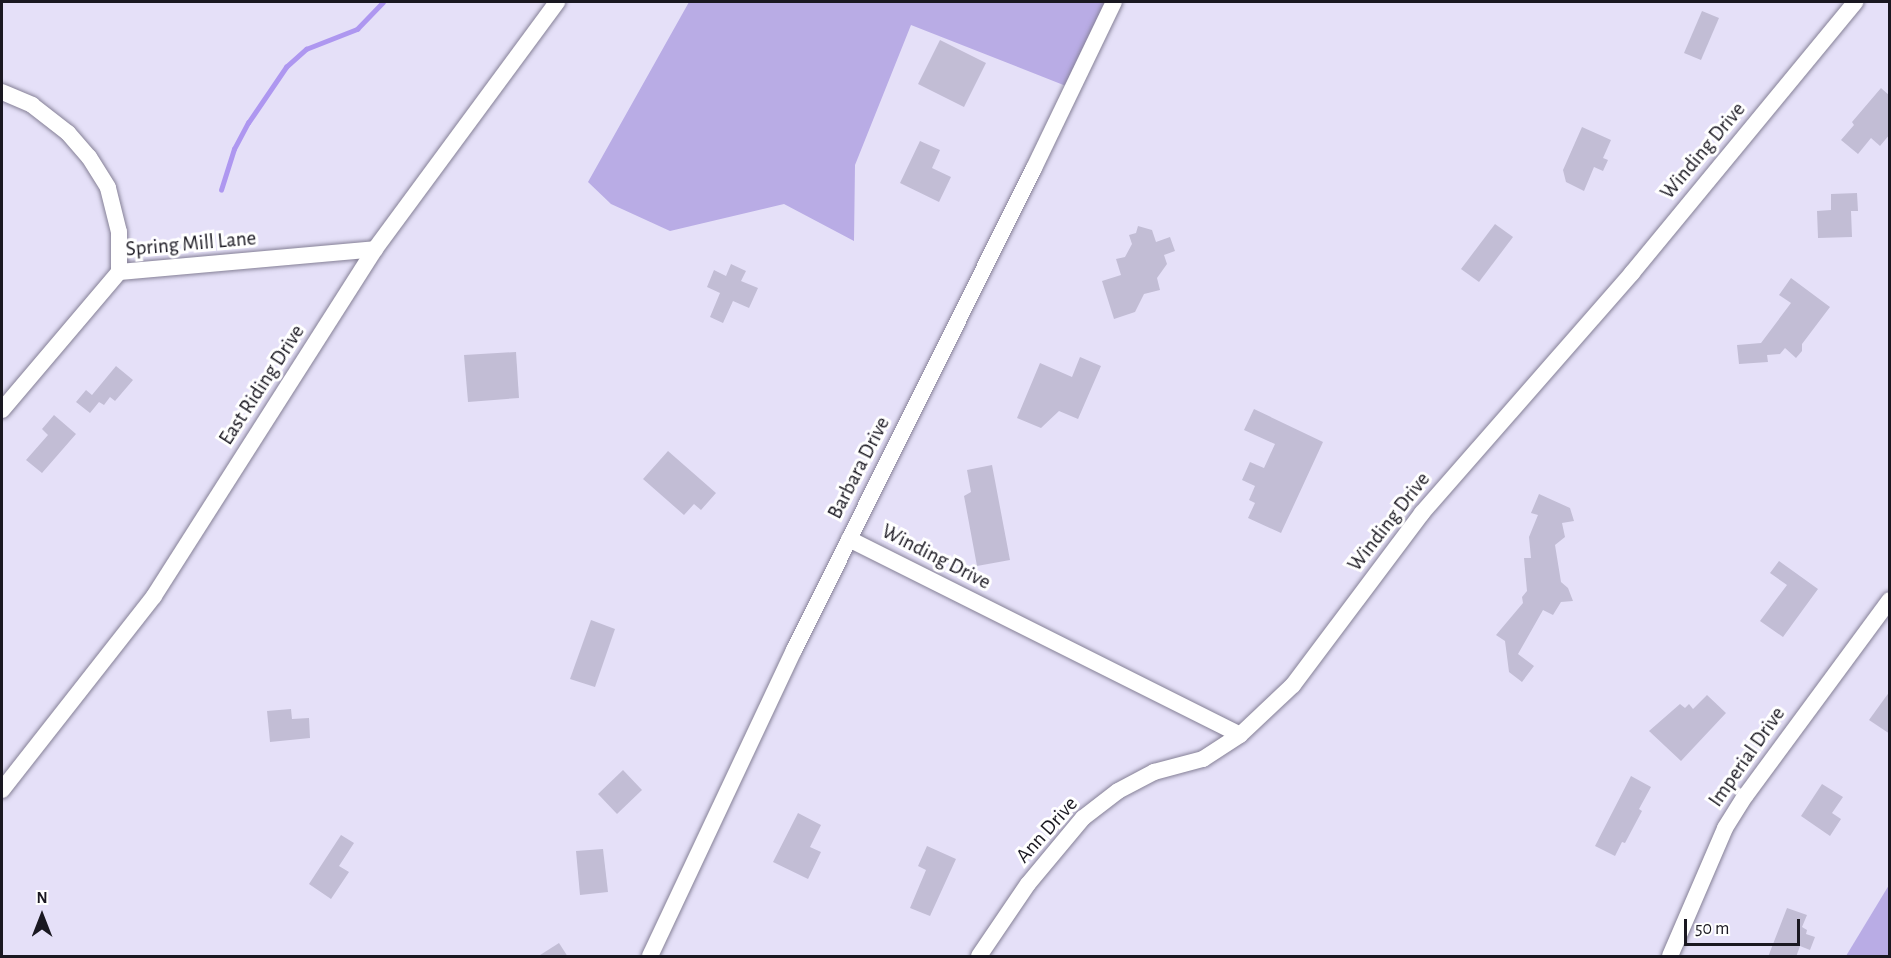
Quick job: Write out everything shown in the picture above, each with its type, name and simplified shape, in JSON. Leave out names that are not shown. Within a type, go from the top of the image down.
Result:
[{"type":"street","name":"East Riding Drive","points":[[2,790],[154,596],[375,249],[557,2]]},
{"type":"street","name":"Barbara Drive","points":[[650,957],[849,539],[1114,2]]},
{"type":"street","name":"Winding Drive","points":[[849,539],[1240,735],[1293,685],[1422,513],[1632,273],[1856,2]]},
{"type":"street","points":[[2,92],[32,105],[68,134],[89,157],[108,188],[119,232],[119,272]]},
{"type":"street","name":"Spring Mill Lane","points":[[2,410],[119,272],[375,249]]},
{"type":"street","name":"Imperial Drive","points":[[1670,957],[1728,823],[1890,600]]},
{"type":"street","name":"Ann Drive","points":[[979,957],[1028,884],[1083,818],[1118,791],[1154,772],[1203,759],[1240,735]]},
{"type":"shaded area","points":[[689,2],[1105,2],[1066,86],[911,25],[855,165],[854,241],[784,204],[670,231],[611,204],[588,182]]},
{"type":"shaded area","points":[[1889,885],[1889,956],[1846,956]]},
{"type":"building","points":[[1702,11],[1719,18],[1701,60],[1684,53]]},
{"type":"building","points":[[940,40],[986,63],[964,107],[918,84]]},
{"type":"building","points":[[1881,88],[1890,96],[1890,134],[1880,146],[1871,138],[1858,154],[1841,140],[1854,125],[1852,122]]},
{"type":"building","points":[[1582,127],[1611,140],[1603,158],[1608,160],[1603,171],[1594,167],[1584,191],[1566,182],[1563,170]]},
{"type":"building","points":[[920,141],[940,150],[932,168],[951,177],[939,202],[900,183]]},
{"type":"building","points":[[1857,193],[1858,211],[1851,211],[1852,237],[1818,238],[1817,211],[1831,210],[1831,194]]},
{"type":"building","points":[[1495,224],[1513,237],[1479,282],[1461,269]]},
{"type":"building","points":[[1138,226],[1152,230],[1156,242],[1170,237],[1175,251],[1164,255],[1167,264],[1157,278],[1160,290],[1144,294],[1135,312],[1114,319],[1102,281],[1121,275],[1116,259],[1125,257],[1132,244],[1129,235],[1136,233]]},
{"type":"building","points":[[731,264],[746,271],[741,281],[758,288],[749,308],[733,301],[723,323],[710,317],[720,293],[707,287],[714,270],[726,276]]},
{"type":"building","points":[[1791,278],[1830,307],[1802,344],[1802,351],[1796,358],[1785,348],[1780,354],[1767,355],[1768,362],[1739,364],[1737,345],[1761,343],[1791,303],[1779,295]]},
{"type":"building","points":[[516,352],[519,398],[468,402],[464,355]]},
{"type":"building","points":[[1080,357],[1101,366],[1078,419],[1059,411],[1041,428],[1017,418],[1040,363],[1072,377]]},
{"type":"building","points":[[116,366],[133,380],[115,401],[110,397],[104,405],[99,402],[90,413],[76,402],[86,390],[92,395]]},
{"type":"building","points":[[1254,409],[1323,442],[1281,533],[1248,518],[1255,503],[1249,500],[1255,486],[1242,480],[1250,462],[1264,468],[1275,444],[1244,430]]},
{"type":"building","points":[[54,415],[76,434],[42,473],[26,460],[48,435],[42,429]]},
{"type":"building","points":[[668,451],[716,493],[701,510],[694,504],[684,515],[643,479]]},
{"type":"building","points":[[992,465],[1010,560],[977,566],[964,496],[971,492],[967,470]]},
{"type":"building","points":[[1539,494],[1570,508],[1574,521],[1562,523],[1565,537],[1555,545],[1561,582],[1568,588],[1573,601],[1561,602],[1553,615],[1543,610],[1518,654],[1534,666],[1522,682],[1509,672],[1505,641],[1496,635],[1523,603],[1522,597],[1527,591],[1524,558],[1531,558],[1529,537],[1538,515],[1531,513]]},
{"type":"building","points":[[1779,561],[1818,589],[1783,637],[1760,621],[1787,585],[1770,573]]},
{"type":"building","points":[[591,620],[615,629],[595,687],[570,679]]},
{"type":"building","points":[[1890,691],[1890,734],[1869,720]]},
{"type":"building","points":[[1707,695],[1726,713],[1681,761],[1649,731],[1680,704],[1685,708],[1689,704],[1693,709]]},
{"type":"building","points":[[291,709],[292,719],[309,718],[310,738],[270,742],[267,711]]},
{"type":"building","points":[[623,770],[642,790],[617,814],[598,794]]},
{"type":"building","points":[[1631,776],[1651,787],[1639,809],[1642,811],[1625,843],[1622,842],[1615,856],[1595,846]]},
{"type":"building","points":[[1822,784],[1843,797],[1832,813],[1841,819],[1830,836],[1801,816]]},
{"type":"building","points":[[798,813],[821,825],[810,847],[821,852],[808,879],[773,862]]},
{"type":"building","points":[[341,835],[354,843],[339,866],[349,872],[331,899],[309,884]]},
{"type":"building","points":[[927,846],[956,859],[930,916],[910,908],[926,870],[918,866]]},
{"type":"building","points":[[603,849],[608,892],[580,895],[576,851]]},
{"type":"building","points":[[1787,908],[1807,915],[1802,927],[1807,930],[1806,934],[1815,937],[1810,950],[1800,946],[1796,957],[1768,957]]},
{"type":"building","points":[[559,943],[568,957],[537,957]]},
{"type":"waterway","points":[[221,190],[234,149],[248,123],[286,67],[306,49],[357,29],[383,2]]}]
